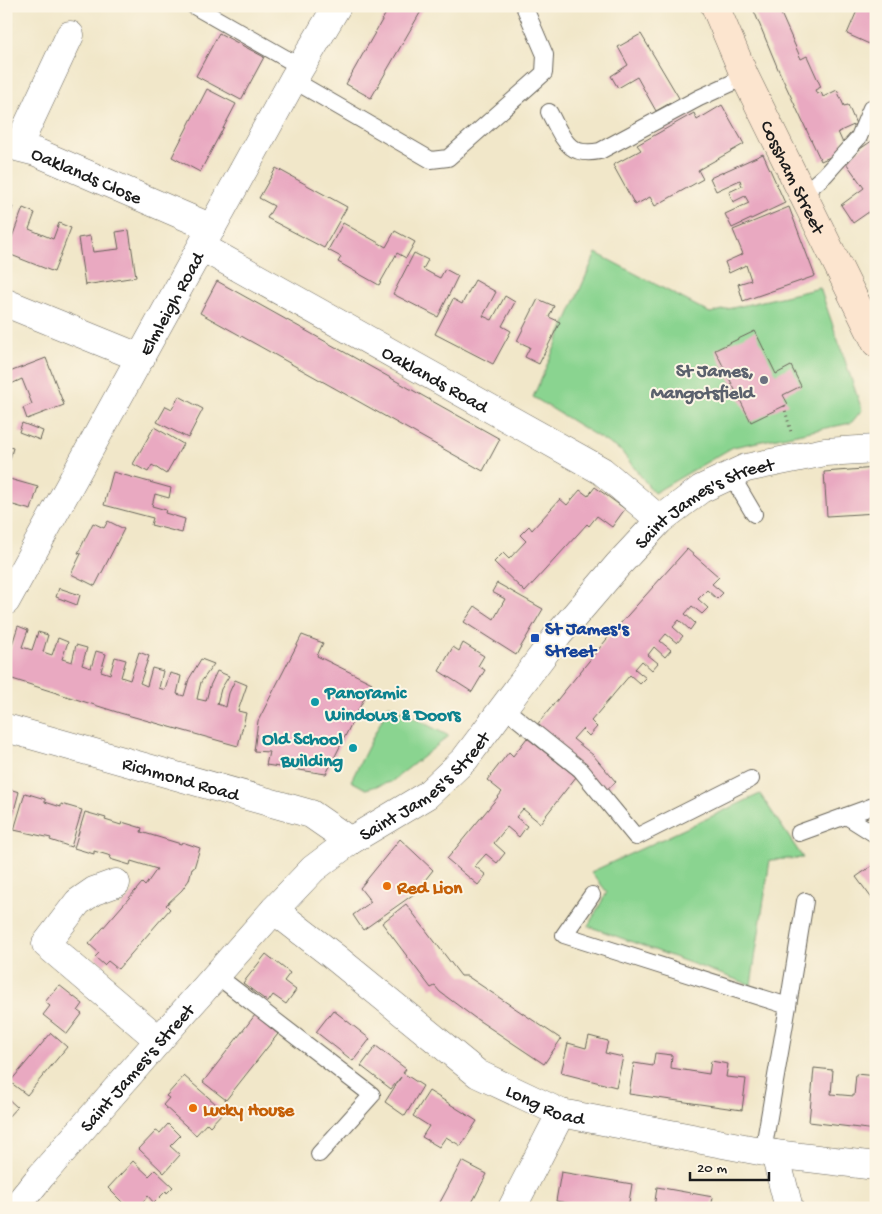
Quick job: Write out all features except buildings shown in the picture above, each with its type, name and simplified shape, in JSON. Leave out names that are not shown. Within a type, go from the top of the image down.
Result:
[{"type":"main road","name":"Cossham Street","points":[[715,6],[745,77],[876,343]]},
{"type":"street","name":"Elmleigh Road","points":[[6,602],[297,74],[337,6]]},
{"type":"street","name":"Oaklands Close","points":[[70,35],[25,131],[20,148],[36,152],[207,238]]},
{"type":"street","name":"Oaklands Road","points":[[207,238],[602,471],[660,520]]},
{"type":"street","points":[[6,303],[141,358]]},
{"type":"street","name":"Saint James's Street","points":[[15,1208],[216,975],[313,869],[350,841],[427,795],[465,759],[564,628],[660,520],[701,489],[746,468],[825,452],[876,449]]},
{"type":"street","name":"Richmond Road","points":[[6,728],[311,814],[350,841]]},
{"type":"street","points":[[116,883],[94,891],[78,902],[46,944],[159,1040]]},
{"type":"street","name":"Long Road","points":[[274,910],[478,1074],[561,1113],[769,1153],[876,1166]]},
{"type":"street","points":[[512,1208],[561,1113]]},
{"type":"street","points":[[769,1153],[789,1208]]},
{"type":"lane","points":[[194,6],[431,160],[448,158],[544,73],[545,55],[524,6]]},
{"type":"lane","points":[[550,112],[569,147],[586,154],[600,151],[699,98],[745,77]]},
{"type":"lane","points":[[802,195],[826,176],[859,137],[871,108]]},
{"type":"lane","points":[[731,475],[754,514]]},
{"type":"lane","points":[[504,708],[580,769],[636,838],[751,779]]},
{"type":"lane","points":[[799,834],[876,805]]},
{"type":"lane","points":[[846,816],[876,836]]},
{"type":"lane","points":[[592,895],[564,934],[788,1006]]},
{"type":"lane","points":[[769,1153],[788,1006],[805,901]]},
{"type":"lane","points":[[216,975],[372,1095],[319,1154]]},
{"type":"path","points":[[784,406],[792,435]]},
{"type":"green space","points":[[596,253],[710,313],[820,288],[862,410],[851,423],[733,447],[654,493],[621,451],[533,397]]},
{"type":"green space","points":[[389,705],[449,736],[391,782],[366,789],[351,781]]},
{"type":"green space","points":[[760,794],[803,858],[770,860],[751,985],[588,926],[607,892],[591,872]]},
{"type":"place","name":"St James, Mangotsfield","points":[[764,380]]},
{"type":"place","name":"St James's Street","points":[[535,638]]},
{"type":"place","name":"Panoramic Windows & Doors","points":[[315,702]]},
{"type":"place","name":"Old School Building","points":[[353,748]]},
{"type":"place","name":"Red Lion","points":[[387,886]]},
{"type":"place","name":"Lucky House","points":[[193,1108]]}]
